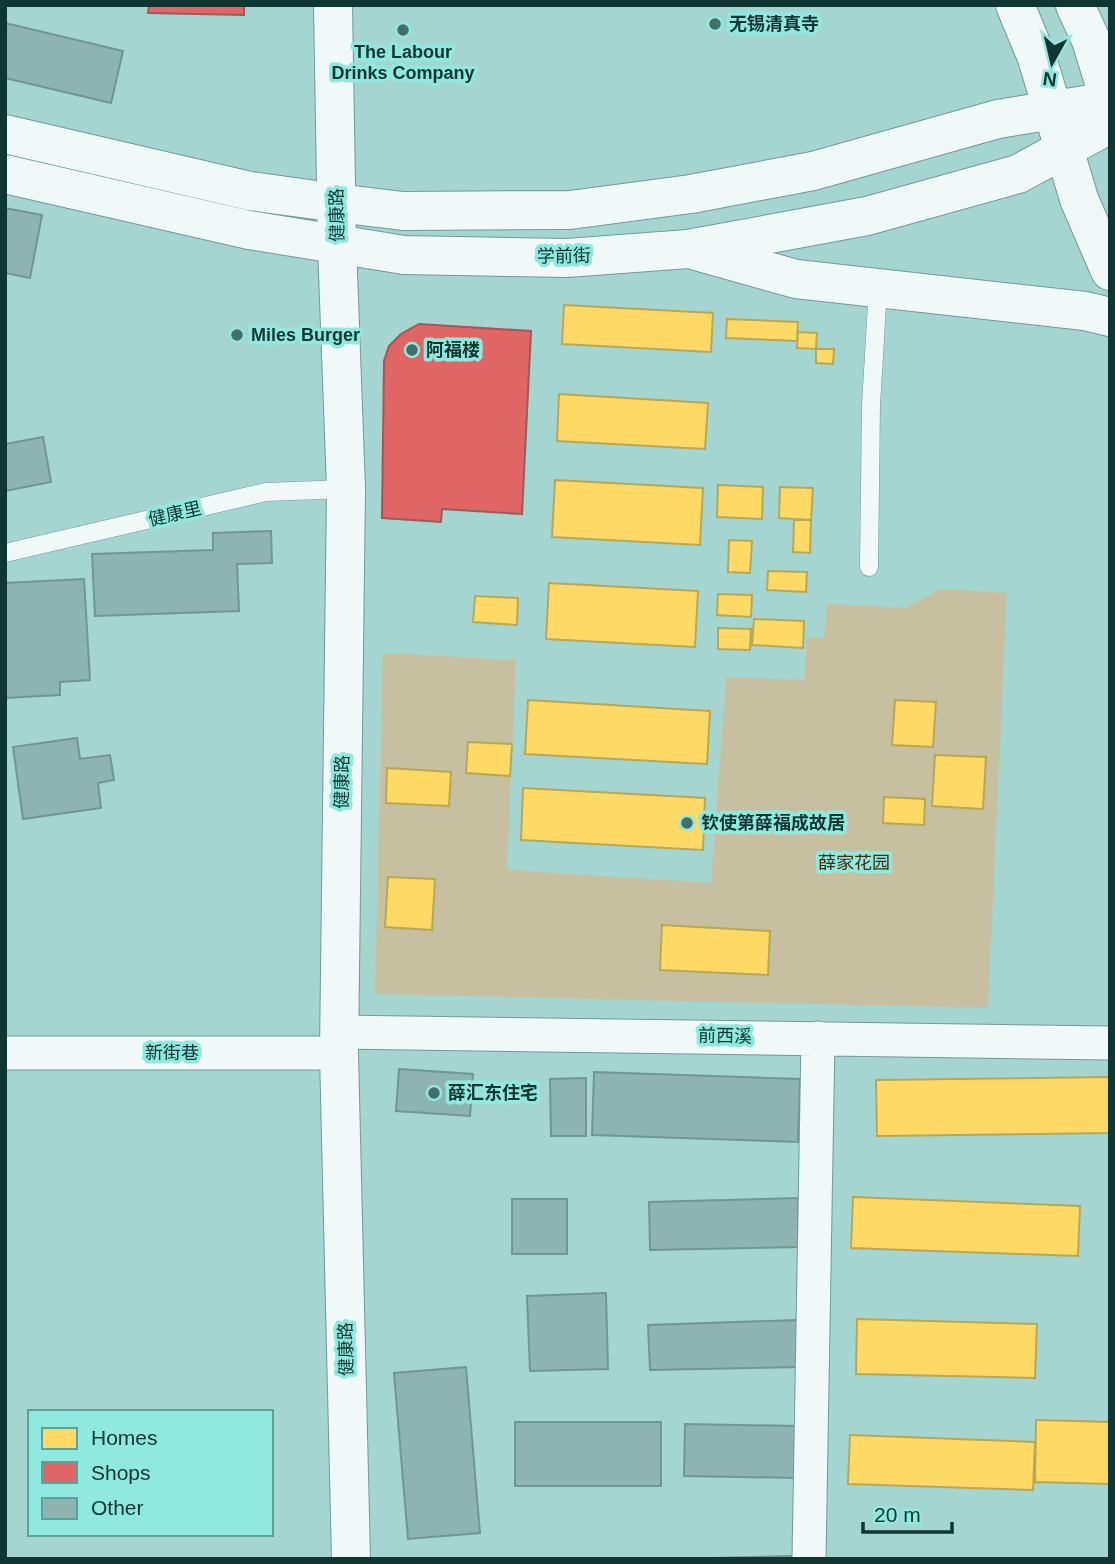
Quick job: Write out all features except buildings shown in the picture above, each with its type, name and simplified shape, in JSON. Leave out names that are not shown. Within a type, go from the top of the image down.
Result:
[{"type":"main road","name":"健康路","points":[[333,5],[337,245],[346,489],[339,1042],[351,1559]]},
{"type":"main road","points":[[1015,5],[1037,58],[1079,199],[1110,271]]},
{"type":"main road","points":[[5,134],[250,191],[403,211],[570,210],[691,194],[813,171],[998,119],[1110,101],[1091,40],[1075,5]]},
{"type":"main road","name":"学前街","points":[[5,174],[249,230],[337,245],[404,255],[567,258],[688,249],[867,216],[1018,174],[1110,124]]},
{"type":"main road","points":[[688,249],[796,279],[1085,311],[1110,317]]},
{"type":"street","name":"前西溪","points":[[339,1042],[818,1038],[1110,1042]]},
{"type":"street","points":[[809,1559],[818,1038]]},
{"type":"street","name":"新街巷","points":[[5,1053],[339,1042]]},
{"type":"lane","points":[[869,567],[871,405],[878,288]]},
{"type":"lane","name":"健康里","points":[[5,553],[267,492],[346,489]]},
{"type":"green space","name":"薛家花园","points":[[941,589],[1007,593],[988,1008],[375,994],[383,653],[516,660],[507,870],[711,883],[726,677],[804,680],[807,638],[824,638],[827,604],[906,608]]},
{"type":"place","name":"无锡清真寺","points":[[715,24]]},
{"type":"place","name":"The Labour Drinks Company","points":[[403,30]]},
{"type":"place","name":"Miles Burger","points":[[237,335]]},
{"type":"place","name":"阿福楼","points":[[412,350]]},
{"type":"place","name":"钦使第薛福成故居","points":[[687,823]]},
{"type":"place","name":"薛汇东住宅","points":[[434,1093]]}]
